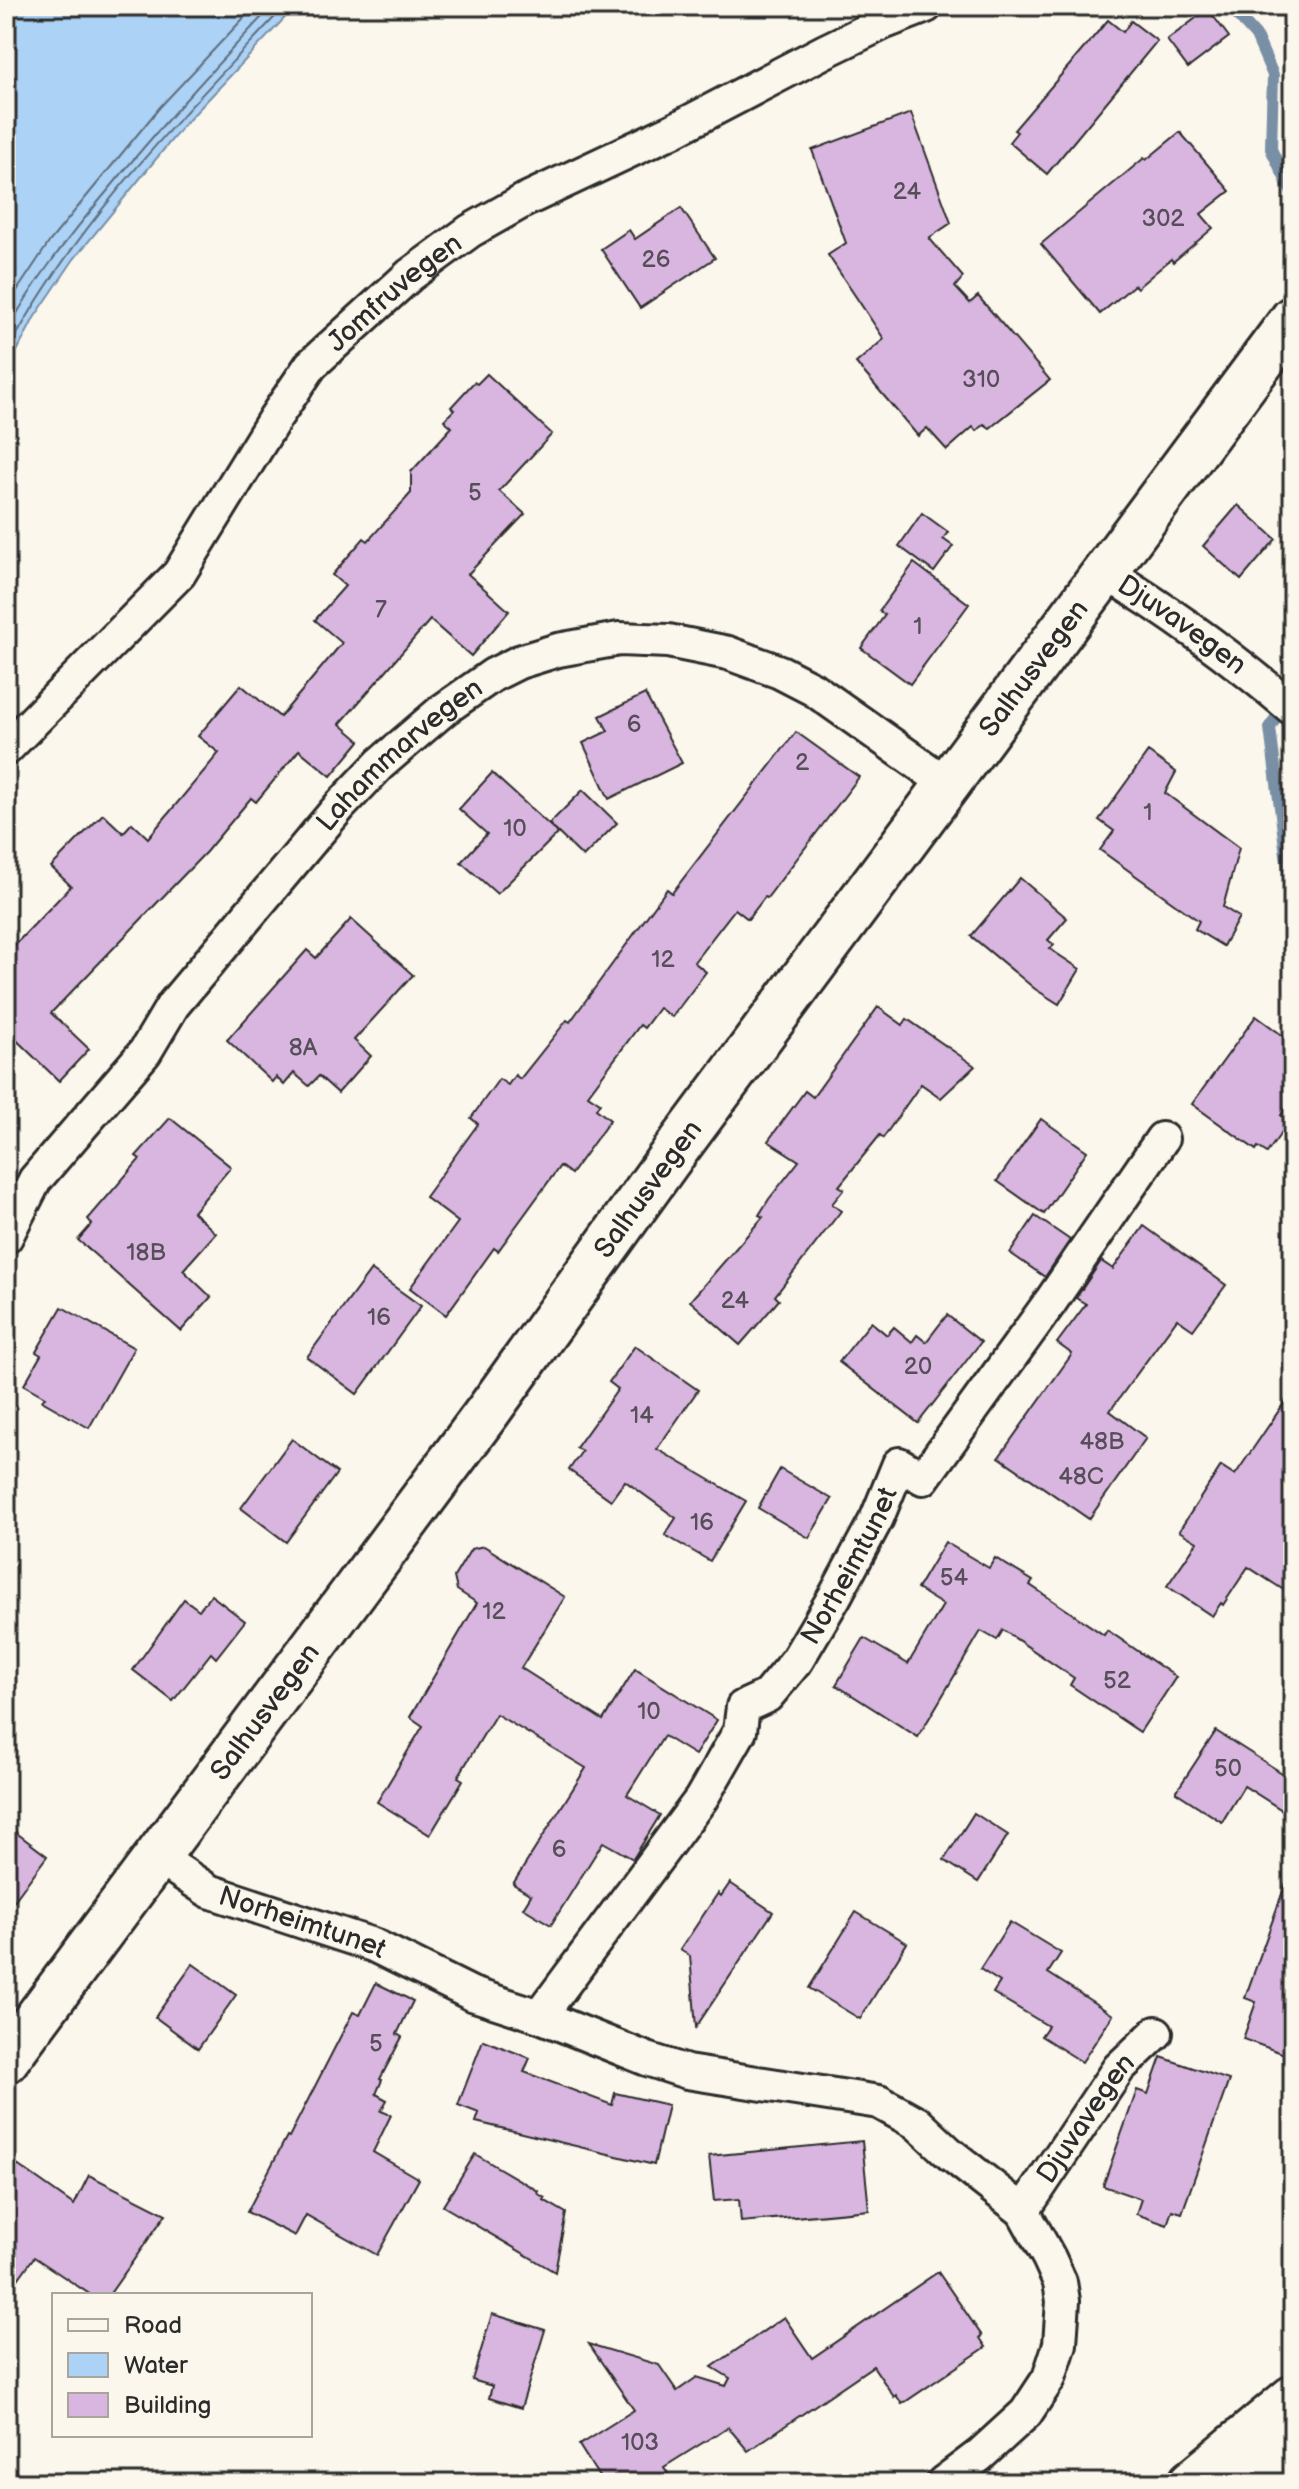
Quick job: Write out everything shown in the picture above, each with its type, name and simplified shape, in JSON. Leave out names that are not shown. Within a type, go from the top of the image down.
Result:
[{"type":"main road","name":"Salhusvegen","points":[[6,2060],[1293,319]]},
{"type":"main road","points":[[1191,2483],[1293,2398]]},
{"type":"main road","points":[[1251,2483],[1293,2448]]},
{"type":"street","name":"Jomfruvegen","points":[[6,749],[179,574],[311,365],[410,275],[470,231],[525,200],[674,130],[825,51],[926,6]]},
{"type":"street","name":"Djuvavegen","points":[[1106,573],[1171,614],[1251,673],[1293,709]]},
{"type":"street","name":"Lahammarvegen","points":[[6,1237],[35,1180],[145,1052],[173,1005],[340,806],[380,764],[432,719],[471,688],[519,662],[558,650],[619,639],[668,641],[728,653],[780,672],[813,689],[949,785]]},
{"type":"street","name":"Norheimtunet","points":[[540,2016],[701,1799],[740,1731],[743,1707],[767,1696],[797,1660],[877,1518],[899,1464],[923,1478],[1051,1301],[1162,1139]]},
{"type":"street","name":"Norheimtunet","points":[[156,1856],[209,1891],[373,1945],[472,1994],[540,2016],[647,2059],[687,2072],[879,2102],[917,2123],[949,2153],[1023,2211],[1060,2282],[1063,2301],[1060,2344],[1049,2378],[1026,2413],[980,2455],[943,2483]]},
{"type":"street","name":"Djuvavegen","points":[[1023,2211],[1119,2068],[1156,2033]]},
{"type":"water","points":[[6,6],[296,6],[183,126],[74,259],[34,318],[11,363],[6,397]]},
{"type":"building","points":[[1208,9],[1229,37],[1188,68],[1167,40]]},
{"type":"building","points":[[1108,20],[1123,32],[1131,21],[1157,41],[1047,174],[1009,142],[1017,132],[1014,130]]},
{"type":"building","points":[[911,113],[951,223],[929,238],[963,277],[955,287],[970,303],[978,296],[1050,380],[990,428],[984,424],[976,431],[973,427],[947,450],[927,428],[918,436],[856,363],[884,339],[828,255],[846,243],[812,150]]},
{"type":"building","points":[[1180,132],[1230,191],[1201,214],[1213,228],[1173,262],[1171,259],[1137,288],[1134,285],[1100,314],[1041,244]]},
{"type":"building","points":[[681,208],[715,258],[640,308],[601,249],[629,230],[635,239]]},
{"type":"building","points":[[487,374],[552,434],[499,491],[525,514],[468,574],[509,611],[471,656],[430,620],[340,724],[360,741],[331,776],[299,750],[256,802],[251,798],[206,852],[51,1013],[89,1049],[59,1081],[6,1030],[6,954],[71,886],[51,867],[103,814],[123,833],[132,823],[148,838],[219,753],[198,736],[241,685],[280,717],[342,643],[315,620],[345,586],[332,575],[364,538],[368,541],[411,493],[411,472],[452,427],[444,420],[454,410],[451,407],[474,382],[477,384]]},
{"type":"building","points":[[1238,505],[1276,539],[1241,580],[1203,546]]},
{"type":"building","points":[[922,513],[948,532],[943,539],[953,546],[934,572],[899,546]]},
{"type":"building","points":[[914,563],[969,604],[910,684],[861,648],[885,615],[879,611]]},
{"type":"building","points":[[645,694],[682,763],[609,799],[583,743],[608,731],[600,716]]},
{"type":"building","points":[[796,732],[859,777],[748,919],[735,909],[694,962],[706,972],[672,1017],[659,1008],[644,1028],[640,1025],[588,1095],[600,1103],[596,1109],[610,1120],[571,1174],[560,1166],[498,1251],[494,1248],[446,1315],[410,1288],[458,1222],[425,1197],[478,1124],[471,1118],[499,1079],[508,1085],[515,1075],[520,1079],[567,1020],[570,1022],[667,889],[672,893]]},
{"type":"building","points":[[1148,752],[1176,772],[1165,793],[1239,848],[1223,907],[1239,917],[1223,946],[1195,929],[1199,921],[1100,850],[1114,831],[1099,820]]},
{"type":"building","points":[[492,773],[558,833],[497,894],[461,862],[487,834],[459,809]]},
{"type":"building","points":[[583,790],[617,823],[583,857],[549,824]]},
{"type":"building","points":[[1020,878],[1067,918],[1048,940],[1054,945],[1050,949],[1080,969],[1059,1004],[1035,989],[971,936]]},
{"type":"building","points":[[351,919],[413,975],[354,1040],[371,1056],[338,1093],[319,1076],[309,1086],[294,1073],[284,1085],[276,1077],[272,1082],[227,1040],[307,950],[316,958]]},
{"type":"building","points":[[878,1007],[903,1025],[907,1019],[975,1066],[941,1098],[921,1084],[883,1138],[880,1135],[839,1186],[844,1189],[832,1204],[841,1211],[775,1296],[779,1300],[740,1345],[690,1301],[763,1217],[759,1215],[769,1199],[799,1161],[768,1141],[805,1091],[813,1097]]},
{"type":"building","points":[[1256,1016],[1293,1043],[1293,1098],[1281,1115],[1289,1122],[1267,1153],[1258,1147],[1256,1150],[1192,1104]]},
{"type":"building","points":[[170,1118],[231,1167],[193,1212],[216,1233],[183,1270],[211,1297],[181,1331],[78,1240],[92,1224],[88,1219],[140,1159],[136,1156]]},
{"type":"building","points":[[1041,1119],[1087,1151],[1044,1214],[997,1181]]},
{"type":"building","points":[[1035,1216],[1070,1240],[1045,1277],[1010,1253]]},
{"type":"building","points":[[1144,1226],[1226,1285],[1193,1330],[1177,1319],[1110,1411],[1146,1438],[1089,1519],[999,1457],[1072,1354],[1057,1343],[1086,1304],[1076,1298],[1101,1261],[1113,1269]]},
{"type":"building","points":[[371,1270],[421,1306],[357,1394],[307,1357]]},
{"type":"building","points":[[62,1307],[134,1348],[89,1428],[42,1401],[45,1397],[24,1385],[41,1355],[36,1352]]},
{"type":"building","points":[[947,1315],[981,1342],[918,1423],[839,1362],[871,1322],[887,1335],[894,1327],[912,1342],[917,1335],[926,1342]]},
{"type":"building","points":[[635,1346],[698,1390],[657,1449],[746,1501],[710,1561],[665,1535],[676,1518],[625,1481],[611,1500],[569,1470],[582,1451],[576,1448],[618,1389],[609,1382]]},
{"type":"building","points":[[1293,1390],[1293,1596],[1248,1567],[1212,1616],[1167,1586],[1197,1542],[1179,1531],[1221,1466],[1235,1475]]},
{"type":"building","points":[[292,1439],[337,1473],[286,1542],[241,1508]]},
{"type":"building","points":[[780,1469],[832,1499],[809,1538],[758,1508]]},
{"type":"building","points":[[945,1542],[989,1568],[995,1558],[1033,1581],[1030,1585],[1104,1635],[1107,1630],[1176,1677],[1140,1732],[1070,1685],[1074,1678],[1003,1630],[997,1640],[981,1631],[918,1737],[836,1685],[864,1638],[908,1664],[943,1605],[917,1589]]},
{"type":"building","points":[[484,1546],[565,1597],[521,1668],[603,1720],[635,1669],[717,1720],[695,1755],[664,1736],[627,1795],[660,1815],[633,1859],[603,1842],[551,1925],[523,1908],[531,1895],[513,1884],[586,1768],[496,1714],[458,1777],[463,1780],[430,1835],[377,1802],[423,1726],[410,1717],[477,1603],[457,1590],[454,1577],[471,1549]]},
{"type":"building","points":[[211,1595],[245,1621],[216,1658],[211,1653],[173,1701],[133,1670],[184,1599],[199,1610]]},
{"type":"building","points":[[1216,1731],[1293,1780],[1293,1817],[1244,1786],[1222,1822],[1176,1792]]},
{"type":"building","points":[[974,1813],[1008,1835],[978,1882],[944,1860]]},
{"type":"building","points":[[6,1825],[47,1856],[6,1912]]},
{"type":"building","points":[[1288,1877],[1293,1877],[1293,2057],[1243,2039],[1256,2002],[1245,1998]]},
{"type":"building","points":[[730,1883],[773,1912],[696,2027],[690,1956],[680,1950],[718,1893],[721,1896]]},
{"type":"building","points":[[856,1912],[907,1943],[860,2019],[809,1988]]},
{"type":"building","points":[[1010,1922],[1061,1953],[1048,1973],[1113,2015],[1082,2062],[1041,2036],[1048,2026],[993,1993],[1000,1982],[980,1969]]},
{"type":"building","points":[[193,1964],[236,1995],[198,2049],[155,2017]]},
{"type":"building","points":[[376,1983],[413,2001],[397,2034],[402,2037],[380,2079],[376,2094],[387,2100],[381,2111],[391,2115],[373,2152],[419,2179],[377,2255],[306,2215],[295,2236],[247,2212],[353,2012],[360,2015]]},
{"type":"building","points":[[483,2040],[530,2058],[524,2072],[612,2105],[615,2093],[668,2105],[654,2165],[476,2122],[479,2113],[458,2105]]},
{"type":"building","points":[[1161,2057],[1229,2080],[1182,2213],[1172,2210],[1167,2225],[1136,2214],[1141,2199],[1103,2186],[1137,2090],[1148,2094]]},
{"type":"building","points":[[862,2141],[869,2210],[741,2222],[739,2199],[714,2201],[709,2156]]},
{"type":"building","points":[[475,2154],[538,2191],[544,2200],[566,2213],[555,2272],[443,2206]]},
{"type":"building","points":[[6,2157],[74,2205],[89,2175],[166,2214],[110,2293],[88,2293],[34,2257],[6,2296]]},
{"type":"building","points":[[938,2272],[982,2336],[980,2338],[986,2347],[902,2404],[873,2366],[748,2451],[728,2427],[664,2467],[674,2483],[603,2483],[579,2445],[634,2410],[589,2344],[659,2365],[677,2391],[697,2377],[726,2386],[730,2378],[712,2367],[784,2317],[812,2358]]},
{"type":"building","points":[[492,2314],[545,2330],[521,2408],[489,2398],[492,2386],[472,2380]]},
{"type":"waterway","points":[[1229,6],[1256,36],[1273,75],[1271,149],[1293,195]]},
{"type":"waterway","points":[[1284,703],[1270,728],[1293,910]]}]
